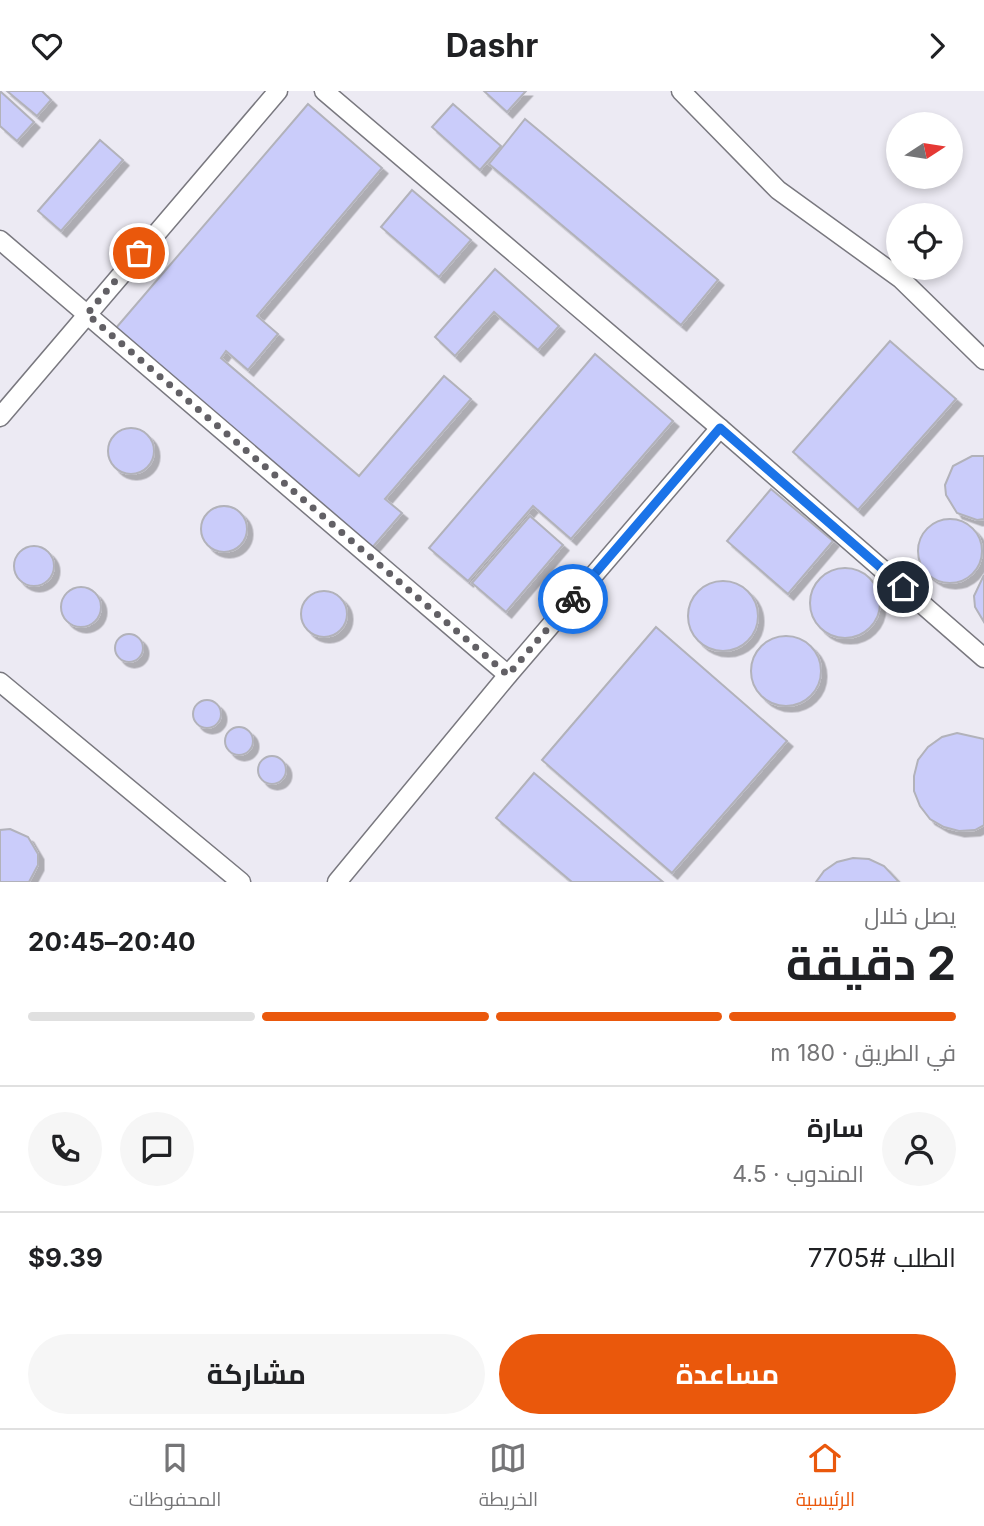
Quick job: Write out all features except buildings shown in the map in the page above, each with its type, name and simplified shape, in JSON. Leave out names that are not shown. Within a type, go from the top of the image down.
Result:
[{"type":"street","points":[[0,417],[278,91]]},
{"type":"street","points":[[324,91],[720,428],[984,658]]},
{"type":"street","points":[[681,91],[778,190],[901,279],[984,360]]},
{"type":"street","points":[[0,240],[508,675]]},
{"type":"street","points":[[337,882],[508,675],[720,428]]},
{"type":"street","points":[[0,682],[241,882]]},
{"type":"way so far","points":[[139,253],[87,314],[508,675],[573,599]]},
{"type":"route","points":[[573,599],[720,428],[903,587]]}]
